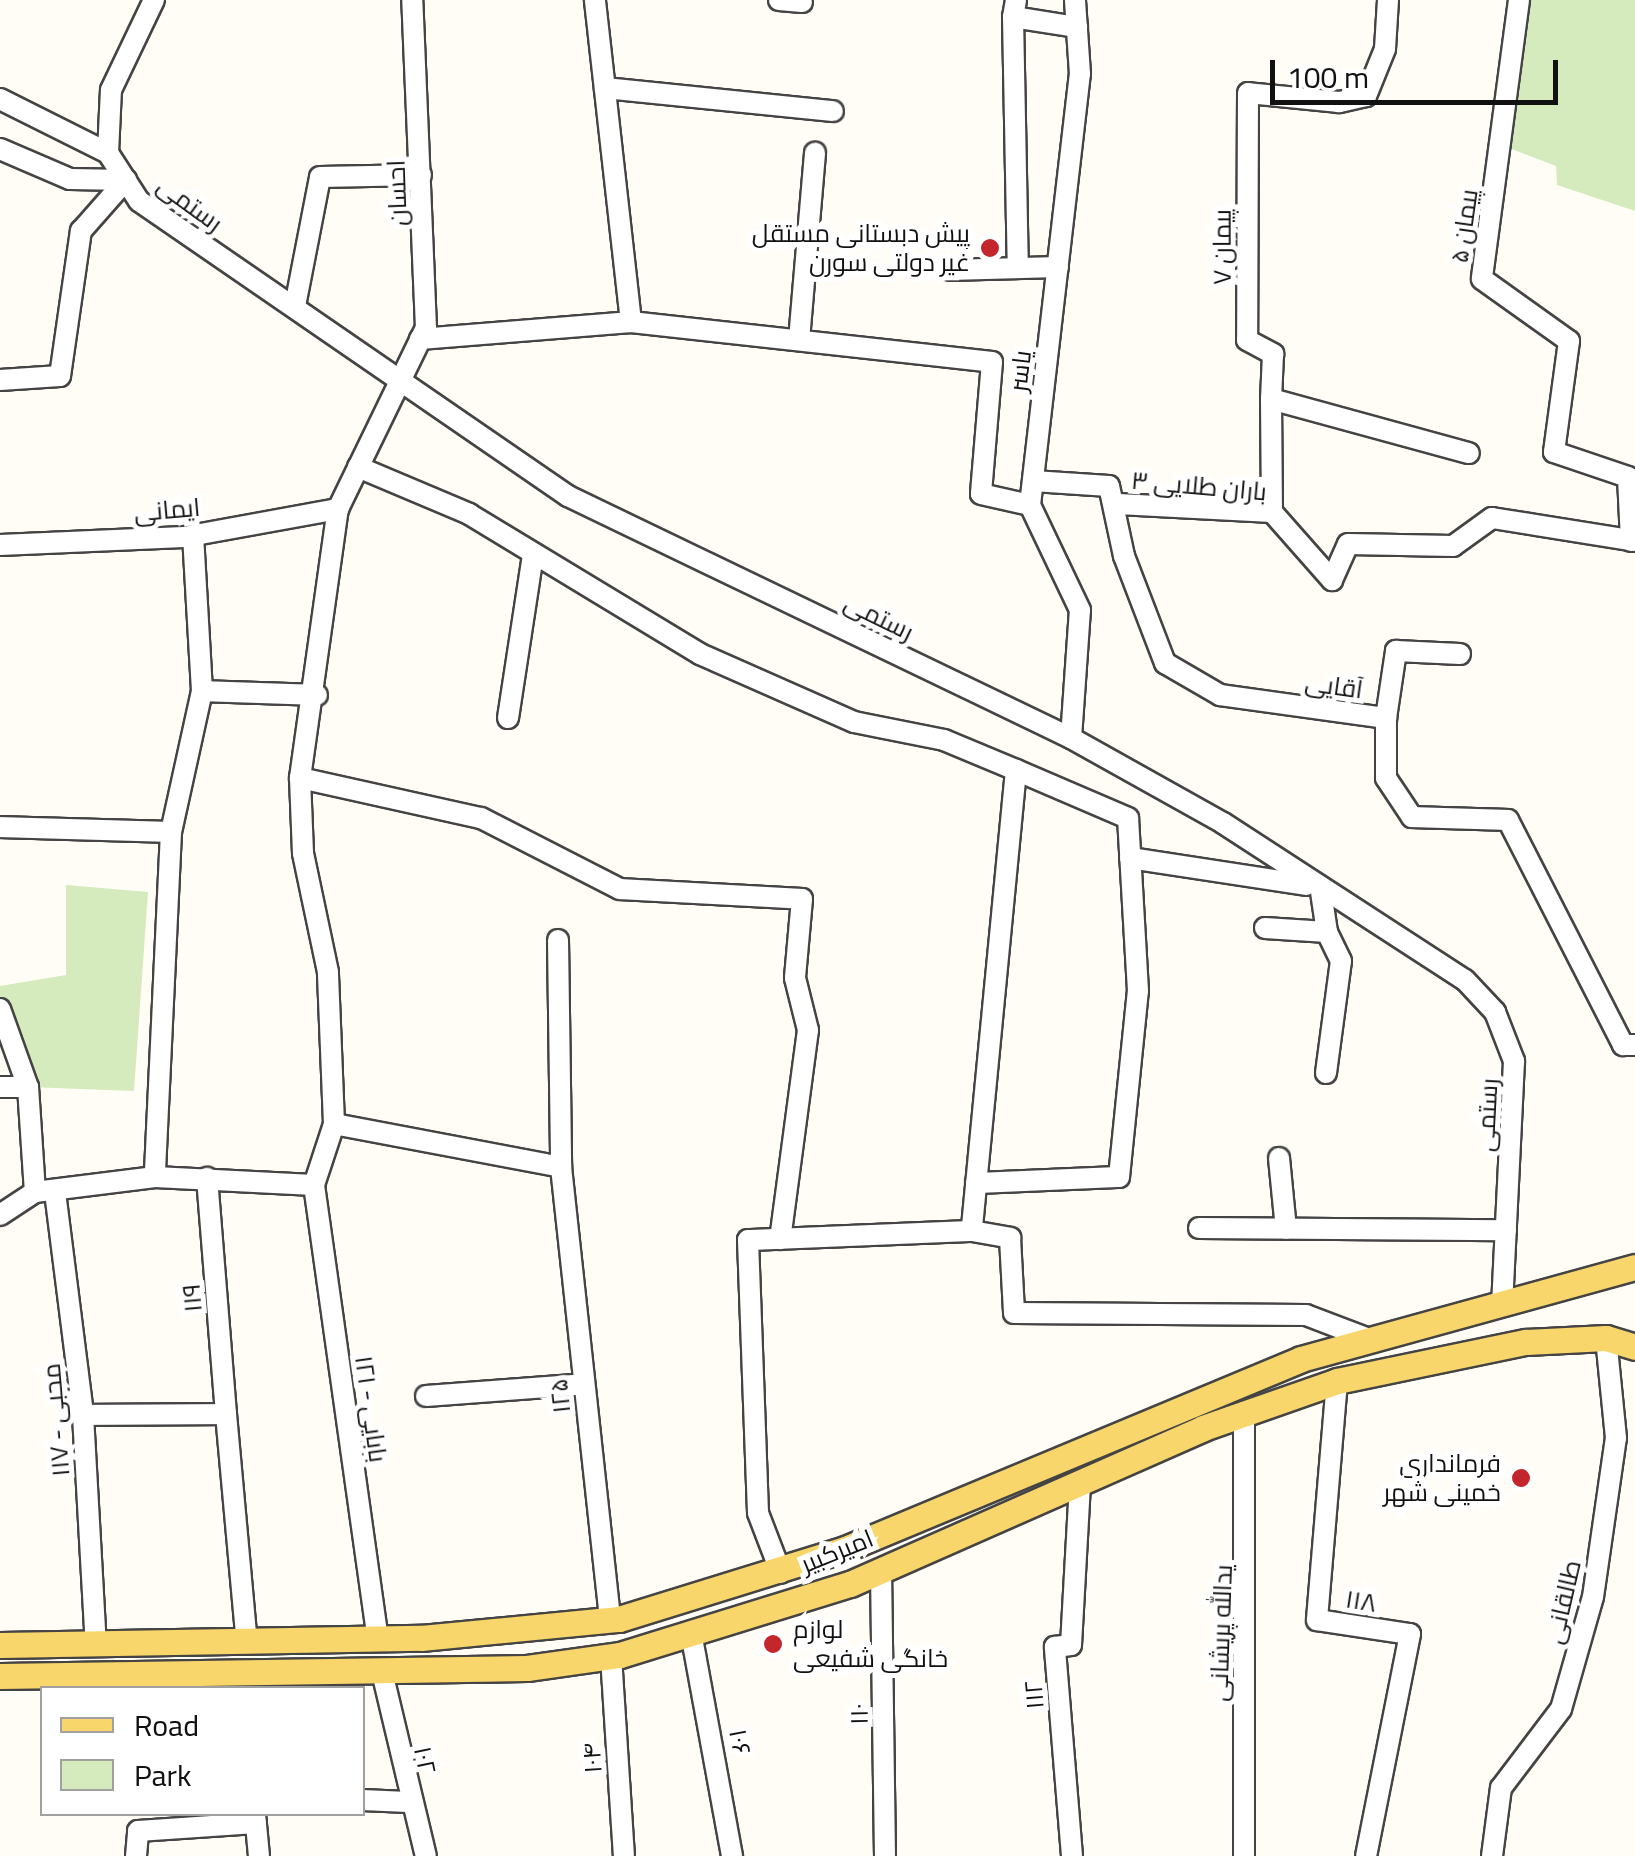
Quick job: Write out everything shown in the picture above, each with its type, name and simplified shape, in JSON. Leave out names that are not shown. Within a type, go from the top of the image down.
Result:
[{"type":"main road","name":"امیرکبیر","points":[[0,1645],[378,1640],[610,1620],[781,1573],[1194,1398],[1369,1339],[1635,1267]]},
{"type":"main road","name":"امیرکبیر","points":[[0,1676],[246,1681],[611,1656],[692,1638],[881,1570],[1244,1412],[1337,1381],[1526,1342],[1606,1338],[1635,1347]]},
{"type":"main road","points":[[1036,1466],[1051,1495]]},
{"type":"street","points":[[108,154],[111,90],[154,0]]},
{"type":"street","name":"احسان","points":[[334,1124],[328,972],[303,854],[300,778],[317,695],[338,509],[420,338],[422,174],[412,0]]},
{"type":"street","points":[[595,0],[631,322]]},
{"type":"street","points":[[778,0],[802,2]]},
{"type":"street","name":"یاسر","points":[[1030,506],[1080,74],[1075,0]]},
{"type":"street","name":"پیمان ۷","points":[[1272,399],[1274,354],[1247,340],[1248,93],[1339,102],[1366,96],[1385,49],[1388,0]]},
{"type":"street","name":"پیمان ۵","points":[[1519,0],[1482,279],[1569,341],[1554,452],[1628,477],[1633,541]]},
{"type":"street","points":[[1018,268],[1014,9],[1077,27]]},
{"type":"street","points":[[605,88],[833,111]]},
{"type":"street","name":"رستمی","points":[[0,99],[108,154],[139,201],[568,496],[1070,738],[1223,822],[1316,889],[1465,980],[1495,1012],[1514,1061],[1502,1306]]},
{"type":"street","points":[[0,149],[70,180],[126,180]]},
{"type":"street","points":[[799,340],[816,153]]},
{"type":"street","points":[[295,306],[320,176],[422,174]]},
{"type":"street","points":[[0,380],[60,376],[81,230],[126,180]]},
{"type":"street","points":[[950,270],[1058,267]]},
{"type":"street","points":[[420,338],[631,322],[992,362],[981,494],[1030,506],[1080,610],[1070,738]]},
{"type":"street","points":[[1272,512],[1272,399],[1469,453]]},
{"type":"street","points":[[358,467],[469,514],[700,654],[854,722],[944,740],[1128,818],[1138,992],[1119,1177],[976,1183]]},
{"type":"street","points":[[1033,481],[1108,486],[1118,504]]},
{"type":"street","name":"باران طلایی ۳","points":[[1118,504],[1272,512],[1332,580],[1348,544],[1453,546],[1492,518],[1633,541]]},
{"type":"street","name":"آقایی","points":[[1118,504],[1124,556],[1165,664],[1220,696],[1386,718],[1386,778],[1412,817],[1508,820],[1622,1045],[1635,1044]]},
{"type":"street","name":"ایمانی","points":[[0,545],[192,535],[338,509]]},
{"type":"street","points":[[155,1178],[170,832],[202,691],[192,535]]},
{"type":"street","points":[[508,718],[532,554]]},
{"type":"street","points":[[1386,718],[1396,651],[1460,654]]},
{"type":"street","points":[[202,691],[317,695]]},
{"type":"street","points":[[972,1231],[1016,770]]},
{"type":"street","points":[[300,778],[481,818],[620,888],[802,899],[795,978],[808,1030],[780,1239]]},
{"type":"street","points":[[0,827],[170,832]]},
{"type":"street","points":[[1130,858],[1316,889],[1327,932],[1342,961],[1326,1073]]},
{"type":"street","points":[[1265,928],[1327,932]]},
{"type":"street","name":"۱۲۵","points":[[558,940],[561,1167],[610,1620]]},
{"type":"street","name":"محبی - ۱۱۷","points":[[0,1010],[28,1087],[83,1415],[96,1644]]},
{"type":"street","points":[[0,1087],[28,1087]]},
{"type":"street","points":[[0,1214],[45,1192],[155,1178],[314,1185],[334,1124],[561,1167]]},
{"type":"street","points":[[1279,1158],[1286,1229]]},
{"type":"street","name":"۱۱۹","points":[[207,1178],[246,1643]]},
{"type":"street","name":"بابایی - ۱۲۱","points":[[314,1185],[378,1640]]},
{"type":"street","points":[[1199,1228],[1506,1230]]},
{"type":"street","points":[[781,1573],[758,1513],[748,1240],[972,1231],[1010,1238],[1014,1313],[1306,1315],[1369,1339]]},
{"type":"street","name":"طالقانی","points":[[1492,1856],[1501,1788],[1561,1709],[1593,1597],[1616,1438],[1606,1338]]},
{"type":"street","name":"۱۱۸","points":[[1337,1381],[1317,1620],[1410,1634],[1366,1856]]},
{"type":"street","points":[[426,1396],[584,1384]]},
{"type":"street","name":"یدالله پریشانی","points":[[1244,1412],[1244,1856]]},
{"type":"street","points":[[83,1415],[226,1414]]},
{"type":"street","name":"۱۱۲","points":[[1072,1856],[1056,1647],[1071,1645],[1080,1483]]},
{"type":"street","name":"۱۱۰","points":[[881,1570],[886,1856]]},
{"type":"street","name":"۱۰۶","points":[[692,1638],[732,1856]]},
{"type":"street","name":"۱۰۴","points":[[611,1656],[624,1856]]},
{"type":"street","name":"۱۰۲","points":[[382,1672],[408,1802],[426,1856]]},
{"type":"street","points":[[365,1800],[408,1802]]},
{"type":"street","points":[[136,1856],[138,1831],[255,1818],[259,1856]]},
{"type":"green space","points":[[1523,0],[1635,0],[1635,211],[1557,185],[1556,166],[1509,148]]},
{"type":"green space","points":[[66,885],[148,892],[134,1091],[28,1087],[0,1001],[0,986],[66,975]]},
{"type":"place","name":"پیش دبستانی مستقل غیر دولتی سورن","points":[[990,248]]},
{"type":"place","name":"فرمانداری خمینی شهر","points":[[1521,1478]]},
{"type":"place","name":"لوازم خانگی شفیعی","points":[[773,1644]]}]
